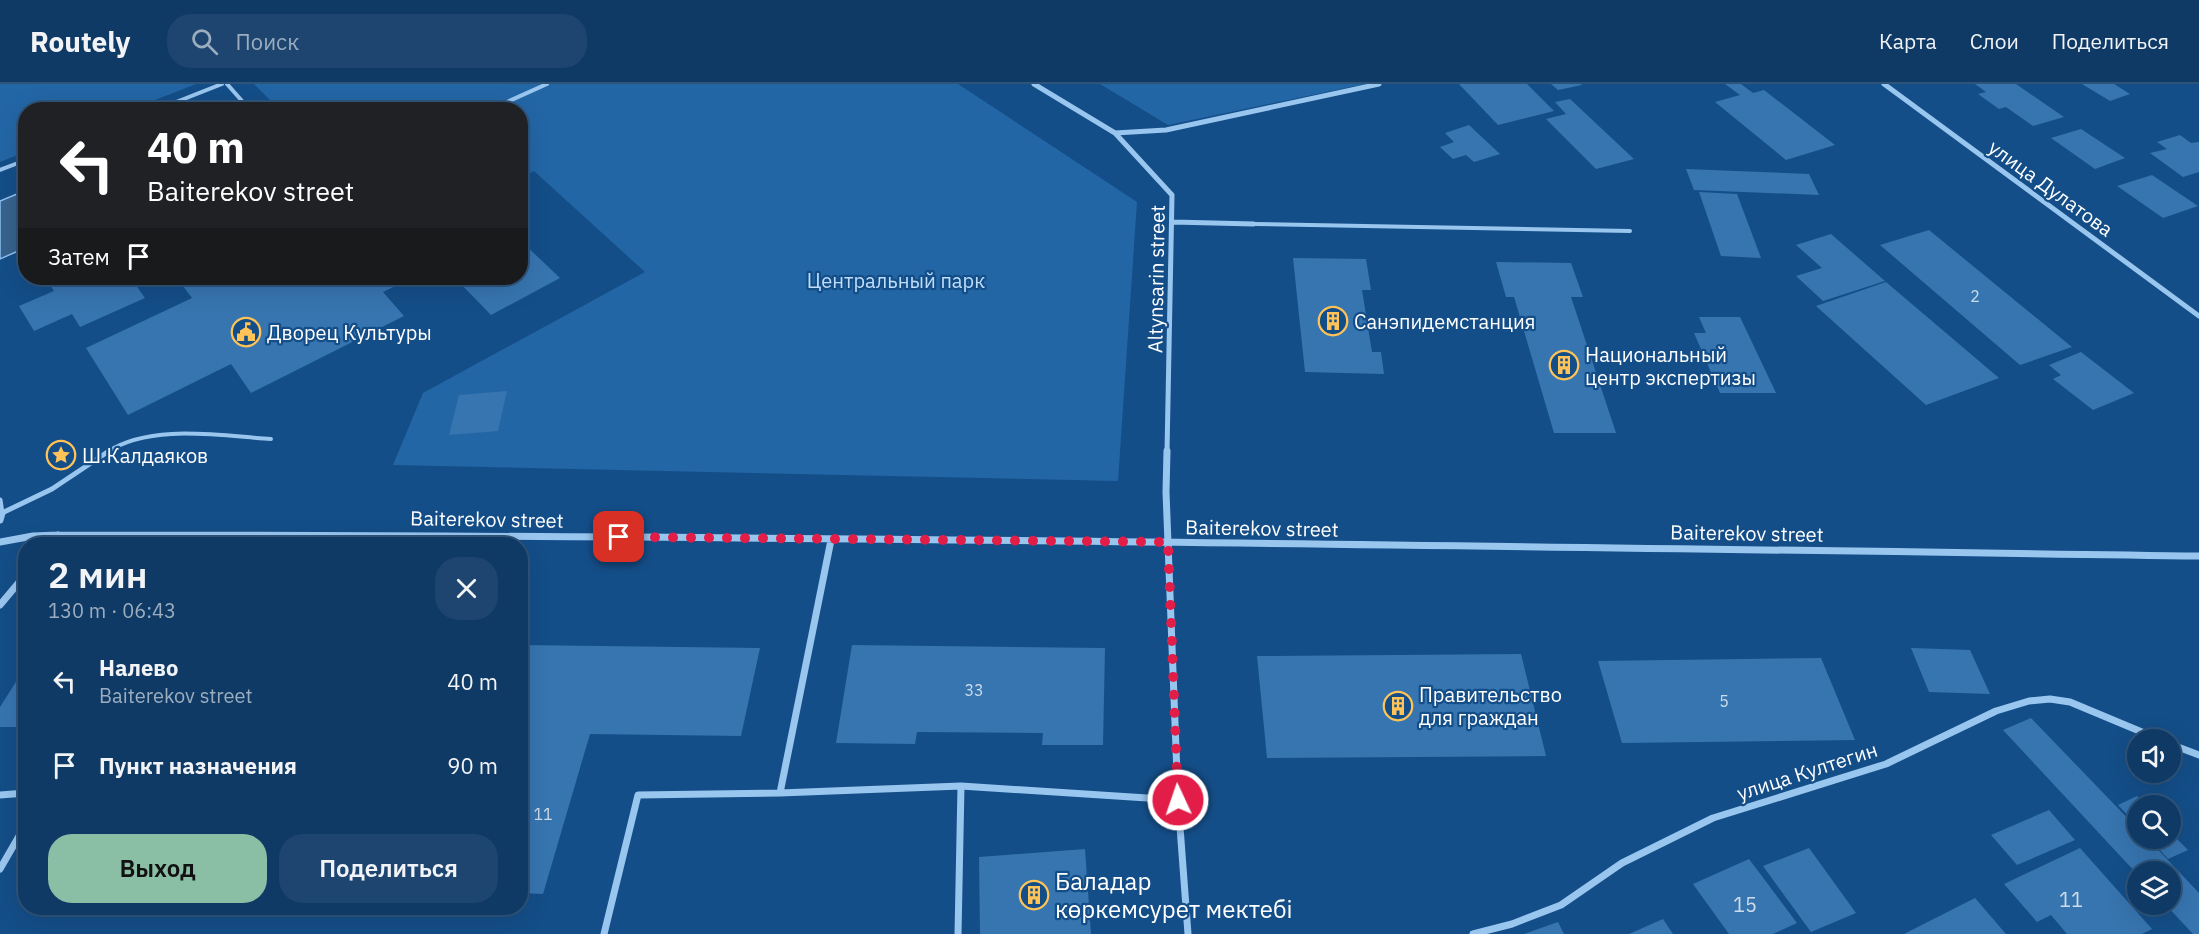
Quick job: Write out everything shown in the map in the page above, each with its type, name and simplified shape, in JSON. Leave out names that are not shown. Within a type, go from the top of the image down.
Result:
[{"type":"street","name":"Altynsarin street","points":[[1034,84],[1115,133],[1172,195],[1166,492],[1178,800],[1188,934]]},
{"type":"street","points":[[1115,133],[1166,130],[1379,84]]},
{"type":"street","name":"улица Дулатова","points":[[1884,84],[2199,316]]},
{"type":"street","points":[[1173,222],[1254,224]]},
{"type":"street","name":"Baiterekov street","points":[[28,537],[58,535],[360,535],[1168,542],[2199,556]]},
{"type":"street","name":"Baiterekov street","points":[[0,542],[18,539]]},
{"type":"street","points":[[780,793],[831,540]]},
{"type":"street","points":[[0,605],[18,584]]},
{"type":"street","name":"улица Култегин","points":[[1473,934],[1512,924],[1561,905],[1622,863],[1713,818],[1886,764],[1996,711],[2029,701],[2050,699],[2070,702],[2135,729]]},
{"type":"street","points":[[2181,748],[2199,755]]},
{"type":"street","points":[[958,934],[961,786]]},
{"type":"street","points":[[604,934],[638,795],[780,793],[961,786],[1178,800]]},
{"type":"street","points":[[0,795],[18,794]]},
{"type":"street","points":[[0,869],[18,838]]},
{"type":"lane","points":[[176,102],[222,84]]},
{"type":"lane","points":[[227,84],[243,102]]},
{"type":"lane","points":[[507,102],[547,84]]},
{"type":"lane","points":[[0,170],[18,163]]},
{"type":"lane","points":[[1254,224],[1630,231]]},
{"type":"lane","points":[[0,500],[1,517],[52,489],[115,447],[135,441],[174,433],[271,439]]},
{"type":"green space","points":[[0,84],[196,84],[150,102],[18,102],[18,155],[0,162]]},
{"type":"green space","name":"Центральный парк","points":[[254,84],[958,84],[1137,202],[1118,481],[393,465],[423,393],[645,272],[534,171],[528,174],[528,102],[272,102]]},
{"type":"green space","points":[[1100,84],[1365,84],[1168,125]]},
{"type":"shaded area","points":[[17,194],[18,196],[18,251],[0,259],[0,201]]},
{"type":"building","points":[[1459,84],[1527,84],[1554,111],[1498,125]]},
{"type":"building","points":[[1551,84],[1581,84],[1582,85],[1558,90]]},
{"type":"building","points":[[1725,84],[1741,84],[1753,93],[1764,90],[1835,145],[1786,160],[1715,102],[1740,95]]},
{"type":"building","points":[[1975,84],[2016,84],[2064,117],[2033,126],[2006,107],[1999,109],[1978,94],[1986,92]]},
{"type":"building","points":[[2082,84],[2114,84],[2130,94],[2110,101]]},
{"type":"building","points":[[1570,99],[1634,159],[1596,169],[1546,119],[1566,114],[1555,102]]},
{"type":"building","points":[[1469,125],[1500,154],[1474,162],[1466,155],[1453,159],[1440,147],[1454,142],[1445,133]]},
{"type":"building","points":[[2081,129],[2125,158],[2095,169],[2051,138]]},
{"type":"building","points":[[2180,135],[2191,143],[2199,142],[2199,172],[2183,177],[2150,153],[2167,149],[2157,142]]},
{"type":"building","points":[[1686,169],[1809,174],[1819,195],[1694,190]]},
{"type":"building","points":[[2152,175],[2198,206],[2163,218],[2117,186]]},
{"type":"building","points":[[1699,192],[1737,194],[1761,258],[1721,256]]},
{"type":"building","points":[[1929,230],[2072,347],[2020,365],[1880,245]]},
{"type":"building","points":[[1831,234],[1885,281],[1823,301],[1796,276],[1822,268],[1796,245]]},
{"type":"building","points":[[528,248],[560,278],[491,315],[462,285],[528,285]]},
{"type":"building","name":"Санэпидемстанция","points":[[1293,258],[1366,259],[1371,290],[1362,290],[1372,352],[1381,352],[1384,374],[1305,372]]},
{"type":"building","name":"Национальный центр экспертизы","points":[[1496,262],[1571,263],[1583,297],[1571,297],[1616,433],[1554,433],[1514,297],[1506,297]]},
{"type":"building","points":[[1886,282],[1999,378],[1926,405],[1816,306]]},
{"type":"building","points":[[50,285],[136,285],[145,298],[80,327],[72,314],[34,331],[19,306],[54,291]]},
{"type":"building","name":"Дворец Культуры","points":[[182,285],[398,285],[383,292],[404,316],[251,393],[231,364],[128,415],[86,348],[192,298]]},
{"type":"building","points":[[1699,317],[1740,317],[1776,393],[1720,393],[1694,333],[1706,333]]},
{"type":"building","points":[[2081,352],[2134,393],[2093,410],[2053,379],[2061,375],[2049,365]]},
{"type":"building","points":[[507,391],[498,431],[449,435],[459,395]]},
{"type":"building","points":[[528,645],[760,648],[741,736],[590,734],[543,894],[528,893]]},
{"type":"building","points":[[852,645],[1105,648],[1103,745],[1042,745],[1043,733],[917,732],[915,744],[836,743]]},
{"type":"building","points":[[1911,648],[1970,650],[1990,694],[1929,692]]},
{"type":"building","name":"Правительство для граждан","points":[[1521,654],[1546,756],[1267,758],[1257,656]]},
{"type":"building","points":[[1821,658],[1855,740],[1622,743],[1598,661]]},
{"type":"building","points":[[18,679],[18,727],[0,727],[0,707]]},
{"type":"building","points":[[2031,718],[2127,818],[2127,849],[2157,849],[2169,861],[2127,861],[2127,863],[2003,730]]},
{"type":"building","points":[[2127,801],[2127,814],[2118,805]]},
{"type":"building","points":[[2049,810],[2075,840],[2017,865],[1991,835]]},
{"type":"building","points":[[2181,843],[2188,850],[2168,859],[2159,849],[2181,849]]},
{"type":"building","points":[[1809,848],[1856,913],[1811,932],[1763,866]]},
{"type":"building","points":[[2080,848],[2127,901],[2127,915],[2140,915],[2152,929],[2142,934],[2067,934],[2051,915],[2037,922],[2004,884]]},
{"type":"building","name":"Баладар көркемсурет мектебі","points":[[1085,849],[1091,934],[980,934],[979,857]]},
{"type":"building","points":[[1749,859],[1797,923],[1773,934],[1729,934],[1693,884]]},
{"type":"building","points":[[2181,874],[2199,893],[2199,934],[2193,934],[2175,915],[2181,915]]},
{"type":"building","points":[[1975,898],[2006,934],[1904,934]]},
{"type":"building","points":[[1663,919],[1673,934],[1629,934]]},
{"type":"building","points":[[1558,922],[1564,934],[1524,934]]},
{"type":"place","name":"Санэпидемстанция","points":[[1333,321]]},
{"type":"place","name":"Дворец Культуры","points":[[246,332]]},
{"type":"place","name":"Национальный центр экспертизы","points":[[1564,365]]},
{"type":"place","name":"Ш.Калдаяков","points":[[61,455]]},
{"type":"place","name":"Правительство для граждан","points":[[1398,706]]},
{"type":"place","name":"Баладар көркемсурет мектебі","points":[[1034,895]]},
{"type":"route","points":[[619,537],[1168,542],[1178,800]]}]
